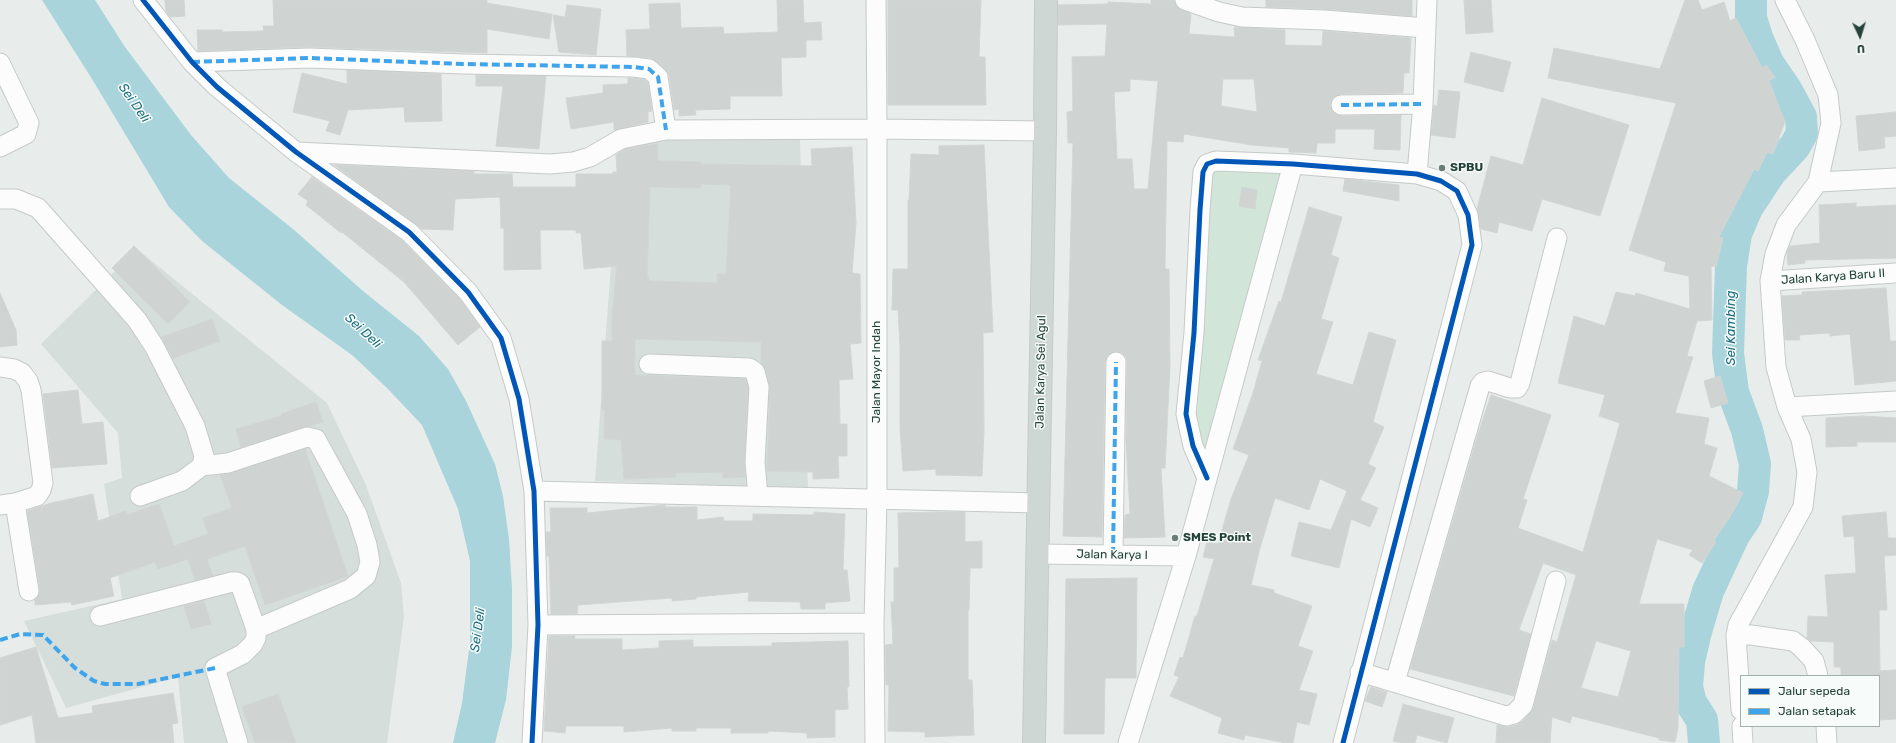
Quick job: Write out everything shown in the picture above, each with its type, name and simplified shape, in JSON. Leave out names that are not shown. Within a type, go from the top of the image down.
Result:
[{"type":"main road","name":"Jalan Karya Sei Agul","points":[[1034,743],[1046,0]]},
{"type":"street","points":[[143,0],[192,62],[217,86],[296,152],[409,232],[468,292],[501,338],[519,399],[534,491],[538,625],[532,743]]},
{"type":"street","name":"Jalan Mayor Indah","points":[[876,0],[877,498],[874,623],[876,743]]},
{"type":"street","points":[[1185,0],[1219,12],[1242,18],[1324,20],[1426,28]]},
{"type":"street","points":[[1417,174],[1423,104],[1427,0]]},
{"type":"street","points":[[1740,695],[1736,635],[1738,625],[1803,507],[1807,472],[1801,439],[1787,407],[1776,367],[1770,281],[1775,254],[1786,225],[1818,182],[1831,123],[1830,104],[1805,40],[1786,0]]},
{"type":"street","points":[[192,62],[309,58],[456,64],[633,67],[649,69],[658,77],[666,130]]},
{"type":"street","points":[[0,63],[29,123],[26,134],[0,147]]},
{"type":"street","points":[[1340,105],[1423,104]]},
{"type":"street","points":[[296,152],[550,164],[573,162],[590,157],[621,139],[666,130],[877,129],[1045,131]]},
{"type":"street","points":[[1207,478],[1192,446],[1186,414],[1194,333],[1203,172],[1206,164],[1216,160],[1293,164],[1417,174],[1441,181],[1457,191],[1468,215],[1472,245],[1360,672],[1343,743]]},
{"type":"street","points":[[1128,743],[1186,556],[1293,164]]},
{"type":"street","points":[[1818,182],[1896,178]]},
{"type":"street","points":[[0,199],[16,199],[38,208],[137,320],[154,346],[195,426],[204,456],[202,466]]},
{"type":"street","points":[[1395,682],[1480,386],[1483,382],[1488,381],[1510,388],[1516,388],[1520,383],[1557,238]]},
{"type":"street","name":"Jalan Karya Baru II","points":[[1770,281],[1896,272]]},
{"type":"street","points":[[1113,555],[1116,362]]},
{"type":"street","points":[[649,364],[749,368],[755,372],[759,386],[755,462],[758,496]]},
{"type":"street","points":[[0,367],[14,369],[22,373],[28,381],[31,390],[43,483],[42,490],[37,496],[7,504],[29,591]]},
{"type":"street","points":[[1787,407],[1896,401]]},
{"type":"street","points":[[140,496],[182,481],[202,466],[228,463],[308,437],[316,439],[357,514],[368,545],[370,562],[366,576],[350,589],[256,630]]},
{"type":"street","points":[[534,491],[1038,503]]},
{"type":"street","name":"Jalan Karya I","points":[[1038,554],[1186,556]]},
{"type":"street","points":[[1360,672],[1506,716],[1514,714],[1523,705],[1556,580]]},
{"type":"street","points":[[100,616],[237,582],[240,584],[256,630],[256,638],[244,654],[215,668],[238,743]]},
{"type":"street","points":[[538,625],[874,623]]},
{"type":"street","points":[[1736,635],[1751,635],[1793,641],[1814,661],[1818,675]]},
{"type":"street","points":[[1742,727],[1743,743]]},
{"type":"street","points":[[1826,727],[1827,743]]},
{"type":"shaded area","points":[[637,137],[800,139],[808,489],[595,481],[618,171]]},
{"type":"shaded area","points":[[137,249],[327,403],[366,485],[401,583],[404,617],[387,743],[184,743],[178,677],[66,708],[24,621],[122,599],[104,484],[122,478],[118,433],[41,344]]},
{"type":"green space","points":[[1207,165],[1291,166],[1205,468],[1189,428]]},
{"type":"water","name":"Sei Deli","points":[[42,0],[95,0],[125,47],[191,135],[229,178],[293,229],[363,291],[419,336],[448,369],[466,401],[495,464],[503,496],[509,539],[512,588],[512,647],[506,700],[495,743],[453,743],[462,703],[470,642],[470,561],[458,509],[422,425],[387,388],[352,355],[282,305],[202,241],[169,207],[92,79]]},
{"type":"building","points":[[165,0],[184,0],[185,16],[170,17],[166,11]]},
{"type":"building","points":[[273,0],[487,0],[487,3],[552,14],[549,39],[487,29],[487,53],[309,47],[198,51],[197,30],[222,30],[222,32],[264,31],[263,26],[274,26]]},
{"type":"building","points":[[777,0],[803,0],[804,23],[821,22],[822,40],[806,40],[806,57],[781,58],[782,96],[730,96],[730,109],[695,110],[696,115],[679,116],[679,109],[674,110],[669,75],[665,69],[651,58],[627,56],[626,30],[650,29],[649,4],[680,3],[681,28],[723,27],[724,34],[778,32]]},
{"type":"building","points":[[888,0],[981,0],[979,57],[985,57],[986,105],[888,105]]},
{"type":"building","points":[[1151,0],[1174,0],[1177,7],[1191,14],[1189,34],[1235,37],[1234,27],[1285,30],[1285,45],[1322,46],[1323,31],[1411,38],[1409,73],[1404,73],[1403,93],[1340,94],[1332,99],[1330,105],[1332,111],[1341,116],[1401,115],[1400,150],[1374,149],[1375,129],[1335,129],[1335,143],[1317,143],[1316,153],[1289,152],[1289,148],[1252,145],[1184,134],[1183,142],[1167,141],[1165,269],[1169,269],[1170,366],[1165,468],[1161,468],[1165,537],[1124,538],[1125,515],[1130,514],[1126,441],[1127,362],[1126,357],[1122,353],[1116,351],[1107,356],[1105,362],[1102,537],[1063,536],[1073,143],[1068,143],[1067,112],[1073,111],[1072,57],[1105,56],[1107,24],[1058,25],[1058,5],[1108,4],[1108,2],[1151,4]],"holes":[[[1130,79],[1158,81],[1148,189],[1134,189],[1132,159],[1117,159],[1114,92],[1130,91]],[[1223,79],[1254,79],[1257,112],[1221,106]]]},
{"type":"building","points":[[1266,0],[1412,0],[1412,16],[1325,9],[1266,7]]},
{"type":"building","points":[[1464,0],[1491,0],[1493,32],[1466,34]]},
{"type":"building","points":[[1685,0],[1698,0],[1702,10],[1724,2],[1730,21],[1736,18],[1762,68],[1766,65],[1775,77],[1769,81],[1785,122],[1773,154],[1767,152],[1758,171],[1754,169],[1719,237],[1723,238],[1716,267],[1711,266],[1712,320],[1697,321],[1687,356],[1693,357],[1675,413],[1709,418],[1704,444],[1717,448],[1709,476],[1743,493],[1730,517],[1714,540],[1716,542],[1702,563],[1689,555],[1693,550],[1657,539],[1639,604],[1684,604],[1684,647],[1679,647],[1678,728],[1675,742],[1659,740],[1659,738],[1572,716],[1570,723],[1552,717],[1550,743],[1496,743],[1497,725],[1508,727],[1517,725],[1522,722],[1533,708],[1552,640],[1557,642],[1576,575],[1543,563],[1519,630],[1531,634],[1514,696],[1410,669],[1478,434],[1491,395],[1551,415],[1523,499],[1527,500],[1518,528],[1583,552],[1620,423],[1599,416],[1605,395],[1558,383],[1574,316],[1605,326],[1616,292],[1635,296],[1636,293],[1690,309],[1689,276],[1664,271],[1666,262],[1629,250],[1676,103],[1548,78],[1554,48],[1660,69]],"holes":[[[1596,641],[1631,651],[1618,697],[1581,688]]]},
{"type":"building","points":[[567,5],[601,9],[596,55],[559,52],[553,15],[565,17]]},
{"type":"building","points":[[1471,52],[1511,62],[1503,92],[1464,82]]},
{"type":"building","points":[[347,70],[441,74],[442,121],[405,122],[404,107],[348,110],[340,135],[326,131],[330,121],[293,112],[302,73],[347,84]]},
{"type":"building","points":[[476,75],[546,76],[539,149],[496,146],[503,86],[476,86]]},
{"type":"building","points":[[628,78],[644,79],[648,83],[652,111],[648,112],[648,122],[614,130],[614,122],[571,129],[566,98],[603,93],[603,85],[628,84]]},
{"type":"building","points":[[1439,90],[1460,92],[1455,138],[1431,135],[1434,105],[1437,106]]},
{"type":"building","points":[[1542,98],[1629,125],[1600,216],[1542,199],[1532,231],[1499,222],[1497,233],[1481,229],[1477,209],[1491,156],[1523,165]]},
{"type":"building","points":[[1896,112],[1896,136],[1884,137],[1885,148],[1859,151],[1856,116]]},
{"type":"building","points":[[657,144],[658,161],[701,162],[701,164],[812,166],[811,149],[852,147],[856,223],[852,273],[860,274],[861,343],[850,344],[853,379],[839,380],[840,424],[847,424],[847,456],[838,456],[839,478],[813,479],[813,472],[767,471],[770,387],[766,369],[761,363],[761,342],[635,339],[635,375],[745,379],[748,388],[744,462],[745,477],[723,478],[723,472],[675,473],[676,477],[624,479],[621,440],[604,439],[605,411],[602,411],[602,341],[612,341],[612,317],[617,266],[584,269],[581,233],[576,233],[576,230],[540,230],[541,269],[504,270],[504,228],[501,228],[500,197],[455,199],[453,230],[421,229],[334,165],[474,171],[474,174],[512,174],[513,187],[576,187],[576,174],[613,174],[613,172],[617,172],[616,155],[625,149]],"holes":[[[701,184],[731,185],[726,274],[717,274],[717,283],[649,281],[649,277],[647,277],[650,187],[700,188]]]},
{"type":"building","points":[[984,145],[993,332],[983,333],[984,430],[982,476],[936,475],[936,469],[903,471],[900,429],[900,347],[898,310],[892,310],[893,269],[908,269],[908,200],[911,154],[939,155],[939,146]]},
{"type":"building","points":[[312,177],[402,240],[460,299],[480,327],[458,345],[404,282],[306,205],[308,201],[298,194]]},
{"type":"building","points":[[1345,179],[1399,185],[1399,201],[1343,191]]},
{"type":"building","points":[[1242,187],[1257,190],[1255,209],[1239,206]]},
{"type":"building","points":[[1856,203],[1856,207],[1896,205],[1896,258],[1805,260],[1805,263],[1788,265],[1787,252],[1790,246],[1820,243],[1819,205]]},
{"type":"building","points":[[1309,207],[1342,217],[1331,255],[1339,258],[1321,319],[1333,322],[1316,374],[1353,385],[1369,332],[1396,340],[1373,422],[1384,427],[1368,464],[1376,468],[1360,500],[1378,508],[1370,527],[1351,519],[1339,568],[1291,556],[1299,522],[1331,530],[1347,491],[1320,479],[1309,510],[1275,498],[1251,585],[1274,590],[1274,593],[1312,606],[1298,646],[1313,651],[1299,690],[1317,694],[1309,725],[1297,722],[1293,743],[1245,735],[1244,740],[1218,733],[1222,718],[1170,696],[1179,677],[1174,675],[1180,657],[1183,658],[1214,559],[1203,557],[1207,541],[1218,544],[1231,499],[1249,455],[1233,449],[1253,393],[1262,361],[1258,360],[1279,301],[1281,302]]},
{"type":"building","points":[[134,246],[190,302],[168,324],[112,268]]},
{"type":"building","points":[[1886,288],[1890,341],[1896,341],[1896,381],[1855,385],[1850,334],[1830,336],[1830,333],[1799,335],[1800,340],[1785,340],[1782,296],[1802,295],[1802,292]]},
{"type":"building","points":[[0,293],[16,330],[17,345],[0,347]]},
{"type":"building","points":[[212,319],[220,341],[173,358],[162,337]]},
{"type":"building","points":[[1720,376],[1728,403],[1711,408],[1704,381]]},
{"type":"building","points":[[78,390],[82,424],[103,422],[107,464],[52,468],[43,394]]},
{"type":"building","points":[[316,402],[323,422],[241,447],[236,429],[282,416],[281,414]]},
{"type":"building","points":[[1863,416],[1896,418],[1896,442],[1857,442],[1857,446],[1826,447],[1826,418]]},
{"type":"building","points":[[305,449],[348,576],[265,605],[245,546],[207,559],[213,576],[195,580],[188,559],[158,569],[155,562],[110,578],[114,596],[72,605],[71,602],[35,605],[35,600],[39,595],[40,589],[27,511],[51,503],[93,494],[98,521],[126,511],[127,515],[159,504],[174,546],[208,534],[203,518],[232,508],[220,475],[231,473]]},
{"type":"building","points":[[665,505],[665,507],[697,507],[697,520],[723,517],[724,521],[753,521],[753,514],[814,515],[814,512],[845,514],[843,570],[847,570],[850,601],[825,603],[825,609],[801,609],[800,602],[748,601],[749,592],[672,601],[672,598],[578,605],[577,614],[551,614],[549,556],[547,556],[546,532],[551,532],[550,508],[587,508],[587,513]]},
{"type":"building","points":[[965,512],[965,542],[982,541],[982,568],[970,568],[968,610],[968,680],[972,680],[974,735],[925,737],[925,732],[888,731],[889,685],[886,685],[885,645],[893,644],[891,602],[894,602],[894,568],[899,568],[898,513]]},
{"type":"building","points":[[1886,512],[1888,538],[1896,538],[1896,555],[1884,556],[1887,610],[1879,610],[1880,671],[1896,670],[1896,719],[1880,720],[1880,675],[1841,675],[1841,667],[1834,667],[1834,642],[1811,641],[1807,638],[1808,616],[1828,617],[1825,575],[1856,573],[1854,536],[1844,537],[1842,516]]},
{"type":"building","points":[[1137,578],[1136,678],[1105,678],[1104,734],[1064,734],[1066,579]]},
{"type":"building","points":[[204,601],[211,624],[191,629],[184,606]]},
{"type":"building","points":[[549,636],[575,636],[574,639],[622,639],[622,650],[659,648],[659,641],[693,640],[693,647],[772,646],[772,643],[848,641],[848,709],[835,710],[835,737],[807,738],[807,733],[768,731],[768,733],[731,733],[731,728],[696,728],[696,731],[672,731],[672,728],[624,732],[624,726],[566,726],[565,733],[544,731]]},
{"type":"building","points":[[36,647],[58,718],[93,713],[92,706],[173,693],[178,723],[172,724],[174,743],[36,743],[32,715],[0,725],[0,658]]},
{"type":"building","points":[[1371,687],[1387,692],[1382,707],[1365,701]]},
{"type":"building","points":[[278,694],[296,743],[255,743],[242,707]]},
{"type":"building","points":[[1403,704],[1454,718],[1447,743],[1417,735],[1415,743],[1393,741]]},
{"type":"waterway","name":"Sei Kambing","points":[[1704,743],[1702,720],[1691,703],[1687,687],[1689,662],[1708,591],[1734,535],[1746,517],[1753,491],[1755,464],[1747,430],[1733,392],[1728,353],[1731,266],[1736,234],[1747,208],[1770,173],[1795,146],[1802,133],[1801,117],[1787,91],[1768,63],[1758,40],[1751,18],[1751,0]]},
{"type":"marked path","points":[[192,62],[309,58],[463,64],[633,67],[649,69],[658,77],[666,130]]},
{"type":"marked path","points":[[1341,105],[1423,104]]},
{"type":"marked path","points":[[1113,555],[1116,362]]},
{"type":"marked path","points":[[0,640],[20,634],[43,635],[75,668],[94,681],[105,684],[138,684],[215,668]]},
{"type":"cycle path","points":[[143,0],[192,62],[217,87],[296,152],[409,232],[468,292],[501,338],[519,399],[534,491],[538,625],[532,743]]},
{"type":"cycle path","points":[[1207,478],[1193,446],[1186,414],[1194,333],[1203,172],[1207,164],[1216,161],[1293,164],[1417,174],[1441,181],[1457,191],[1468,215],[1472,245],[1343,743]]},
{"type":"place","name":"SPBU","points":[[1442,168]]},
{"type":"place","name":"SMES Point","points":[[1175,538]]}]
